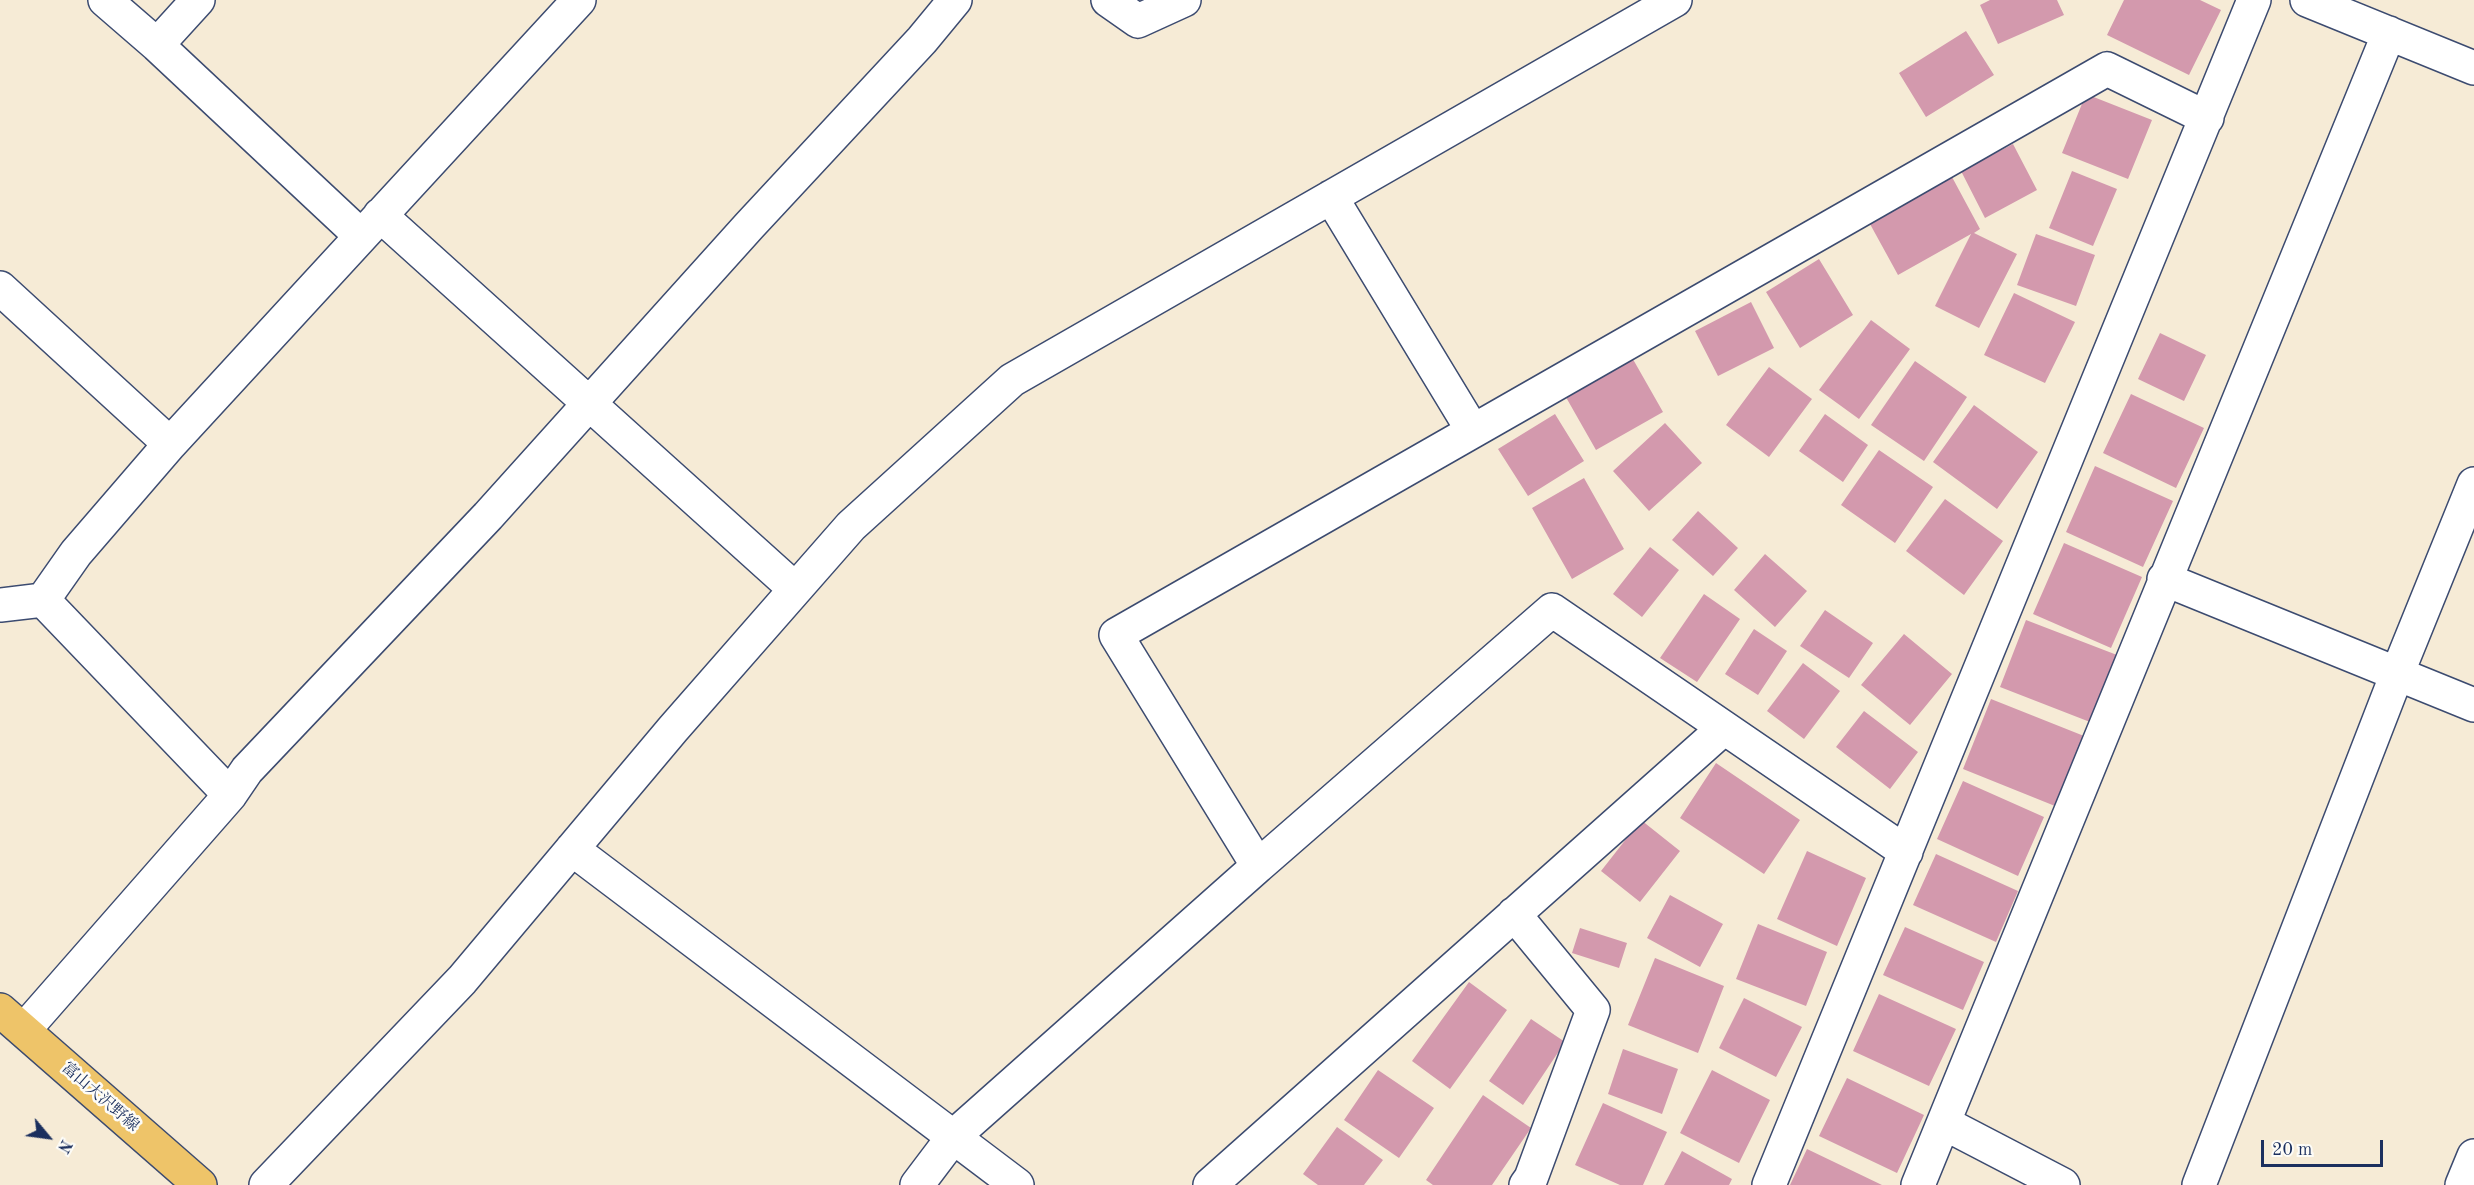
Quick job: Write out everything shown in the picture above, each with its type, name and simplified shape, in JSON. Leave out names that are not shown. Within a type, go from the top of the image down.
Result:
[{"type":"main road","name":"富山大沢野線","points":[[12,1020],[200,1185]]},
{"type":"street","points":[[105,0],[370,225],[590,404],[795,589]]},
{"type":"street","points":[[157,45],[198,0]]},
{"type":"street","points":[[0,605],[43,600],[76,553],[170,444],[579,0]]},
{"type":"street","points":[[12,1020],[230,795],[248,770],[488,516],[757,218],[922,40],[955,0]]},
{"type":"street","points":[[1108,0],[1138,21],[1184,0]]},
{"type":"street","points":[[266,1185],[462,980],[851,526],[1012,380],[1675,0]]},
{"type":"street","points":[[1769,1185],[2254,0]]},
{"type":"street","points":[[2307,0],[2474,68]]},
{"type":"street","points":[[1918,1185],[2388,33]]},
{"type":"street","points":[[1258,866],[1116,634],[2108,69],[2207,117]]},
{"type":"street","points":[[1331,197],[1473,431]]},
{"type":"street","points":[[0,288],[170,444]]},
{"type":"street","points":[[2199,1185],[2397,674],[2474,484]]},
{"type":"street","points":[[2164,579],[2474,705]]},
{"type":"street","points":[[43,600],[230,795]]},
{"type":"street","points":[[917,1185],[954,1137],[1258,866],[1552,610],[1906,852]]},
{"type":"street","points":[[1210,1185],[1724,728]]},
{"type":"street","points":[[572,849],[1017,1185]]},
{"type":"street","points":[[1514,914],[1593,1010],[1531,1179],[1526,1185]]},
{"type":"street","points":[[1944,1123],[2062,1185]]},
{"type":"street","points":[[2462,1185],[2474,1156]]},
{"type":"building","points":[[1990,0],[2057,0],[2064,15],[1998,44],[1980,5]]},
{"type":"building","points":[[2124,0],[2200,0],[2221,10],[2189,75],[2107,35]]},
{"type":"building","points":[[1966,31],[1994,75],[1926,117],[1899,73]]},
{"type":"building","points":[[2086,94],[2152,120],[2128,179],[2062,153]]},
{"type":"building","points":[[2013,144],[2037,190],[1985,218],[1961,171]]},
{"type":"building","points":[[2072,171],[2117,189],[2093,246],[2049,228]]},
{"type":"building","points":[[1952,177],[1980,229],[1974,233],[2017,254],[1979,328],[1935,306],[1971,234],[1898,275],[1870,224]]},
{"type":"building","points":[[2036,234],[2095,255],[2076,306],[2017,285]]},
{"type":"building","points":[[1819,259],[1853,315],[1800,348],[1766,292]]},
{"type":"building","points":[[2014,293],[2075,322],[2045,383],[1984,355]]},
{"type":"building","points":[[1751,302],[1774,348],[1718,376],[1695,331]]},
{"type":"building","points":[[1871,320],[1910,349],[1859,419],[1819,390]]},
{"type":"building","points":[[2160,333],[2206,355],[2184,401],[2138,379]]},
{"type":"building","points":[[1630,354],[1663,412],[1596,450],[1563,392]]},
{"type":"building","points":[[1915,361],[1967,397],[1924,461],[1871,425]]},
{"type":"building","points":[[1769,367],[1812,399],[1769,457],[1726,425]]},
{"type":"building","points":[[2131,394],[2204,428],[2176,488],[2103,453]]},
{"type":"building","points":[[1974,405],[2038,452],[1997,509],[1933,462]]},
{"type":"building","points":[[1555,414],[1584,461],[1528,496],[1498,449]]},
{"type":"building","points":[[1825,414],[1868,445],[1843,482],[1799,451]]},
{"type":"building","points":[[1665,423],[1702,463],[1649,511],[1613,471]]},
{"type":"building","points":[[1879,450],[1933,487],[1895,543],[1841,505]]},
{"type":"building","points":[[2095,466],[2173,501],[2143,567],[2066,532]]},
{"type":"building","points":[[1584,478],[1624,549],[1572,579],[1532,508]]},
{"type":"building","points":[[1945,499],[2003,541],[1964,595],[1906,551]]},
{"type":"building","points":[[1698,511],[1738,548],[1713,576],[1672,540]]},
{"type":"building","points":[[2064,543],[2142,577],[2111,648],[2033,614]]},
{"type":"building","points":[[1650,547],[1679,570],[1642,617],[1613,594]]},
{"type":"building","points":[[1765,554],[1807,591],[1775,627],[1734,590]]},
{"type":"building","points":[[1704,594],[1740,619],[1697,682],[1660,658]]},
{"type":"building","points":[[1825,610],[1873,643],[1849,678],[1800,646]]},
{"type":"building","points":[[2026,620],[2117,655],[2090,722],[2000,687]]},
{"type":"building","points":[[1754,629],[1787,651],[1758,695],[1725,674]]},
{"type":"building","points":[[1904,634],[1952,674],[1910,725],[1861,685]]},
{"type":"building","points":[[1803,663],[1840,691],[1804,739],[1767,711]]},
{"type":"building","points":[[1991,699],[2084,736],[2055,806],[1963,769]]},
{"type":"building","points":[[1864,711],[1918,752],[1890,789],[1836,747]]},
{"type":"building","points":[[1716,763],[1800,820],[1764,874],[1680,818]]},
{"type":"building","points":[[1963,781],[2044,817],[2018,876],[1937,839]]},
{"type":"building","points":[[1641,820],[1680,851],[1640,902],[1601,871]]},
{"type":"building","points":[[1807,851],[1866,878],[1837,946],[1777,919]]},
{"type":"building","points":[[1936,854],[2018,891],[1996,942],[1913,905]]},
{"type":"building","points":[[1670,895],[1723,924],[1700,967],[1647,938]]},
{"type":"building","points":[[1758,924],[1827,952],[1806,1006],[1736,979]]},
{"type":"building","points":[[1905,927],[1984,962],[1963,1010],[1883,975]]},
{"type":"building","points":[[1580,928],[1627,943],[1619,968],[1572,953]]},
{"type":"building","points":[[1655,958],[1724,986],[1698,1053],[1628,1025]]},
{"type":"building","points":[[1469,982],[1507,1010],[1450,1089],[1412,1061]]},
{"type":"building","points":[[1879,994],[1956,1029],[1929,1086],[1853,1051]]},
{"type":"building","points":[[1744,998],[1802,1027],[1776,1077],[1719,1048]]},
{"type":"building","points":[[1531,1019],[1565,1042],[1523,1105],[1489,1081]]},
{"type":"building","points":[[1623,1049],[1678,1069],[1662,1114],[1608,1094]]},
{"type":"building","points":[[1378,1070],[1434,1108],[1399,1158],[1344,1120]]},
{"type":"building","points":[[1712,1070],[1770,1100],[1739,1163],[1680,1133]]},
{"type":"building","points":[[1847,1078],[1924,1115],[1897,1173],[1819,1136]]},
{"type":"building","points":[[1483,1095],[1531,1128],[1492,1185],[1433,1185],[1426,1180]]},
{"type":"building","points":[[1603,1103],[1667,1132],[1643,1185],[1620,1185],[1575,1165]]},
{"type":"building","points":[[1337,1127],[1383,1160],[1364,1185],[1318,1185],[1303,1174]]},
{"type":"building","points":[[1807,1149],[1882,1185],[1790,1185]]},
{"type":"building","points":[[1682,1151],[1732,1179],[1729,1185],[1664,1185]]}]
